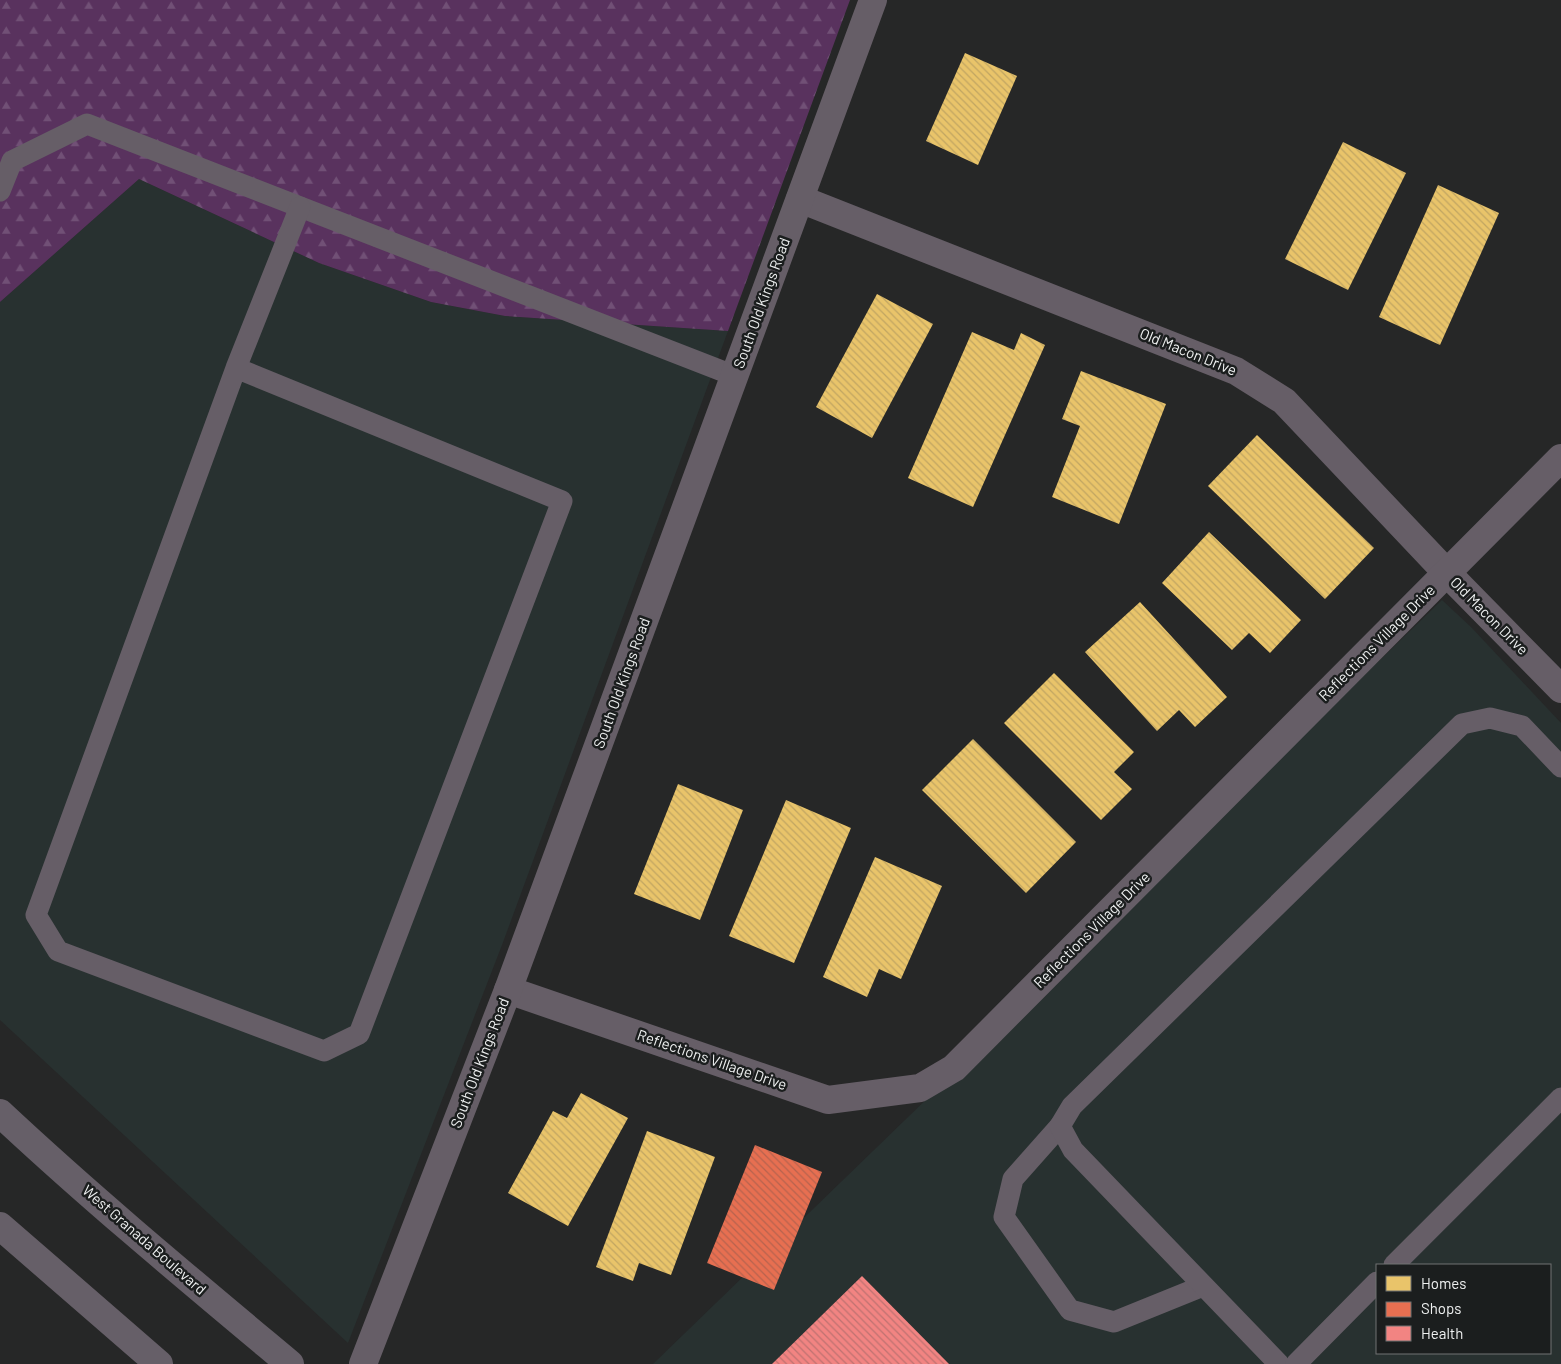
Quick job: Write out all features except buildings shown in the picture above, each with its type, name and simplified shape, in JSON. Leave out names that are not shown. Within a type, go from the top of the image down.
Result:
[{"type":"main road","name":"West Granada Boulevard","points":[[2,1116],[290,1364]]},
{"type":"main road","points":[[0,1226],[159,1364]]},
{"type":"street","name":"South Old Kings Road","points":[[363,1364],[508,990],[874,0]]},
{"type":"street","name":"Old Macon Drive","points":[[800,199],[1236,371],[1284,401],[1447,573],[1561,689]]},
{"type":"street","name":"Reflections Village Drive","points":[[508,990],[828,1100],[920,1088],[954,1068],[1561,458]]},
{"type":"lane","points":[[0,191],[12,161],[87,124],[735,376]]},
{"type":"lane","points":[[236,368],[562,501],[359,1034],[324,1051],[58,951],[36,914],[236,368],[300,207]]},
{"type":"lane","points":[[1204,1286],[1114,1322],[1070,1310],[1004,1217],[1013,1179],[1060,1126],[1072,1106],[1462,724],[1490,718],[1522,726],[1561,767]]},
{"type":"lane","points":[[1395,1264],[1561,1098]]},
{"type":"lane","points":[[1060,1126],[1073,1150],[1279,1364]]},
{"type":"lane","points":[[1296,1364],[1376,1283]]},
{"type":"shaded area","points":[[139,179],[319,263],[431,302],[505,316],[728,331],[502,945],[348,1343],[0,1020],[0,302]]},
{"type":"shaded area","points":[[1442,600],[1471,627],[1561,723],[1561,1364],[653,1364]]},
{"type":"green space","points":[[0,0],[850,0],[728,331],[505,316],[431,302],[319,263],[139,179],[0,302]]}]
